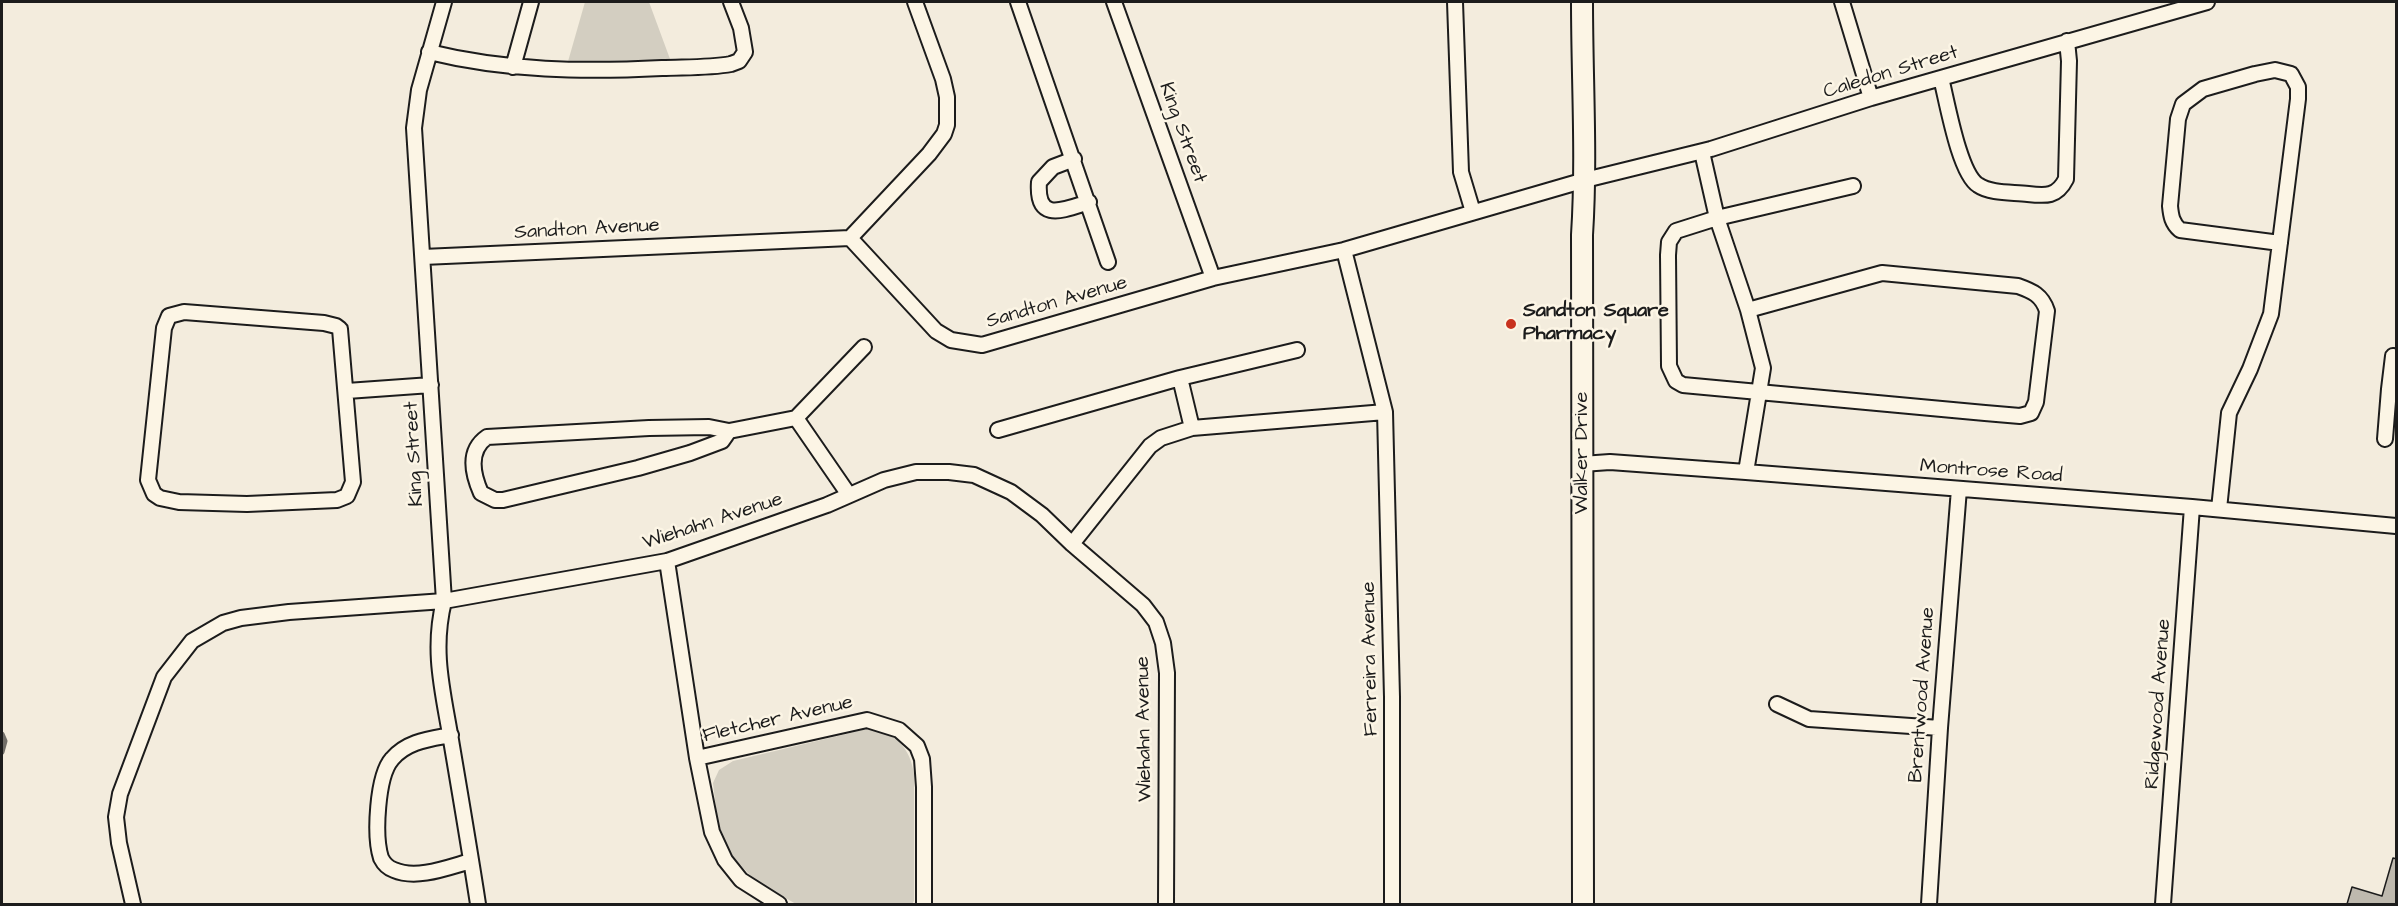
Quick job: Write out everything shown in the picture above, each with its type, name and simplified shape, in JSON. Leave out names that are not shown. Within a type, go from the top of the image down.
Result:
[{"type":"street","name":"King Street","points":[[444,2],[419,90],[414,128],[444,601],[437,637],[443,696],[478,904]]},
{"type":"street","points":[[513,67],[531,2]]},
{"type":"street","points":[[429,52],[466,61],[513,67],[622,70],[736,63],[746,52],[741,28],[731,2]]},
{"type":"street","points":[[850,238],[929,154],[944,134],[947,125],[947,97],[943,79],[915,2]]},
{"type":"street","points":[[1018,2],[1108,262]]},
{"type":"street","name":"King Street","points":[[1114,2],[1213,278]]},
{"type":"street","points":[[1455,2],[1461,172],[1473,212]]},
{"type":"street","name":"Walker Drive","points":[[1582,2],[1582,129],[1585,180],[1582,236],[1583,904]]},
{"type":"street","points":[[1842,2],[1870,98]]},
{"type":"street","name":"Caledon Street","points":[[1585,180],[1702,152],[1870,98],[2207,2]]},
{"type":"street","points":[[1941,78],[1963,162],[1970,178],[1979,186],[1990,190],[2050,196],[2061,189],[2066,179],[2069,61],[2067,42]]},
{"type":"street","points":[[2220,509],[2229,413],[2268,325],[2280,243],[2298,87],[2291,74],[2275,70],[2203,89],[2183,104],[2178,119],[2170,206],[2171,217],[2180,230],[2280,243]]},
{"type":"street","points":[[1702,152],[1717,218],[1748,310],[1763,368],[1746,472]]},
{"type":"street","points":[[1074,159],[1053,167],[1039,182],[1038,194],[1041,205],[1056,212],[1089,202]]},
{"type":"street","name":"Sandton Avenue","points":[[423,257],[850,238],[936,332],[968,345],[982,345],[1213,278],[1344,250],[1585,180]]},
{"type":"street","points":[[1748,310],[1882,273],[2018,286],[2037,294],[2044,302],[2047,311],[2034,409],[2020,416],[1683,385],[1677,381],[1670,371],[1670,242],[1676,231],[1717,218],[1852,186]]},
{"type":"street","name":"Ferreira Avenue","points":[[1344,250],[1385,412],[1392,697],[1392,904]]},
{"type":"street","points":[[184,312],[324,322],[336,326],[342,334],[347,391],[354,482],[350,492],[343,499],[247,504],[179,502],[160,498],[150,489],[148,480],[164,328],[169,316],[184,312]]},
{"type":"street","points":[[729,431],[722,441],[690,453],[628,471],[503,500],[495,500],[481,493],[474,478],[475,450],[487,437],[649,428],[710,427],[729,431],[796,418],[864,346]]},
{"type":"street","points":[[998,430],[1180,378],[1297,350]]},
{"type":"street","points":[[2385,439],[2393,389],[2392,356]]},
{"type":"street","points":[[1180,378],[1192,428]]},
{"type":"street","points":[[347,391],[431,385]]},
{"type":"street","points":[[1072,544],[1150,446],[1161,438],[1192,428],[1385,412]]},
{"type":"street","points":[[796,418],[849,495]]},
{"type":"street","name":"Montrose Road","points":[[1582,464],[1610,462],[1746,472],[2220,509],[2397,526]]},
{"type":"street","name":"Wiehahn Avenue","points":[[133,904],[119,843],[116,817],[120,794],[164,677],[192,641],[223,623],[241,618],[289,612],[444,601],[667,561],[849,495],[884,480],[916,472],[974,475],[1011,492],[1042,515],[1072,544],[1143,604],[1156,622],[1163,643],[1167,674],[1166,904]]},
{"type":"street","name":"Brentwood Avenue","points":[[1929,904],[1959,489]]},
{"type":"street","name":"Ridgewood Avenue","points":[[2163,904],[2193,507]]},
{"type":"street","points":[[667,561],[697,758],[712,832],[725,860],[741,880],[780,904]]},
{"type":"street","points":[[1777,704],[1809,719],[1940,728]]},
{"type":"street","name":"Fletcher Avenue","points":[[697,758],[867,720],[899,730],[917,746],[922,759],[924,904]]},
{"type":"street","points":[[451,735],[414,743],[390,760],[384,770],[381,784],[379,846],[381,858],[386,866],[403,873],[428,872],[471,861]]},
{"type":"shaded area","points":[[585,2],[649,2],[670,59],[666,63],[567,65]]},
{"type":"shaded area","points":[[867,729],[886,734],[900,742],[912,764],[914,774],[914,901],[912,904],[796,904],[756,881],[735,860],[721,834],[713,783],[719,770],[733,761]]},
{"type":"building","points":[[2393,858],[2397,859],[2397,904],[2347,904],[2352,887],[2382,896]]},
{"type":"waterway","points":[[2,734],[5,741],[2,752]]},
{"type":"place","name":"Sandton Square Pharmacy","points":[[1511,324]]}]
